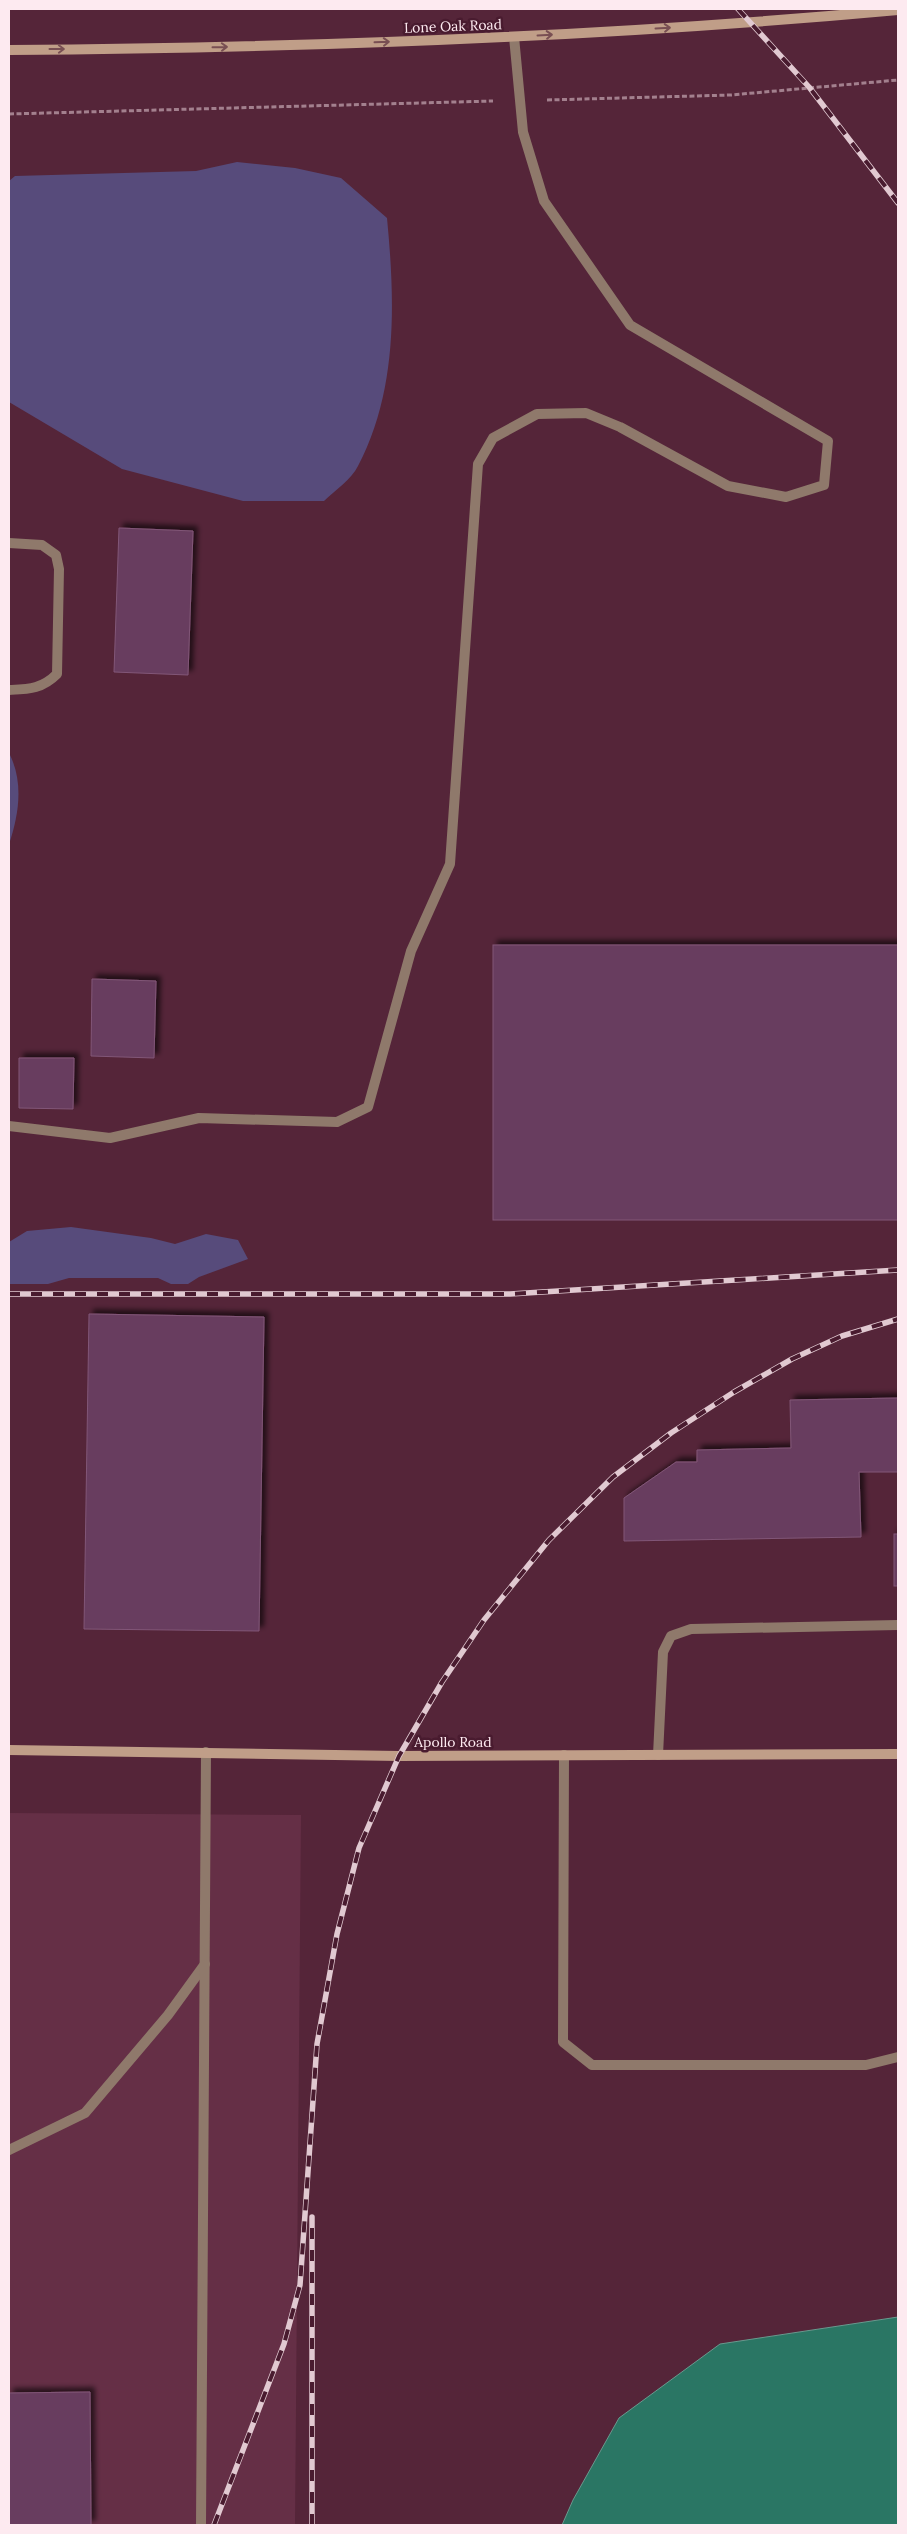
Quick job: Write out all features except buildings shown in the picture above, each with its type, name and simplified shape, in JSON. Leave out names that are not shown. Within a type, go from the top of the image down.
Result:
[{"type":"street","name":"Lone Oak Road","points":[[9,50],[293,46],[514,37],[751,24],[898,10]]},
{"type":"street","name":"Apollo Road","points":[[9,1750],[399,1756],[898,1754]]},
{"type":"lane","points":[[9,1126],[110,1138],[199,1118],[337,1122],[368,1107],[411,951],[450,864],[478,464],[493,438],[537,414],[586,413],[620,427],[728,486],[786,497],[824,485],[828,441],[630,325],[544,201],[523,132],[514,37]]},
{"type":"lane","points":[[9,543],[42,545],[56,554],[59,569],[57,674],[48,684],[35,689],[9,690]]},
{"type":"lane","points":[[658,1755],[663,1652],[671,1636],[691,1629],[898,1625]]},
{"type":"lane","points":[[201,2525],[206,1752]]},
{"type":"lane","points":[[564,1755],[563,2042],[592,2065],[866,2065],[898,2056]]},
{"type":"lane","points":[[9,2150],[85,2112],[168,2016],[205,1964]]},
{"type":"path","points":[[9,114],[731,95],[898,80]]},
{"type":"shaded area","points":[[237,162],[295,168],[341,178],[387,218],[392,313],[387,376],[381,407],[371,437],[355,471],[324,501],[243,501],[122,469],[9,402],[9,181],[15,176],[196,171]]},
{"type":"shaded area","points":[[9,753],[17,775],[18,798],[9,844]]},
{"type":"shaded area","points":[[71,1227],[151,1238],[175,1244],[206,1234],[238,1240],[248,1259],[199,1277],[188,1284],[171,1284],[158,1278],[69,1278],[48,1284],[9,1284],[9,1242],[27,1231]]},
{"type":"shaded area","points":[[9,1813],[301,1815],[295,2525],[9,2525]]},
{"type":"shaded area","points":[[898,2317],[898,2525],[562,2525],[573,2500],[619,2418],[720,2344]]},
{"type":"railway","points":[[738,9],[809,87],[898,203]]},
{"type":"railway","points":[[9,1294],[510,1294],[898,1270]]},
{"type":"railway","points":[[214,2525],[284,2344],[300,2285],[317,2044],[337,1934],[359,1848],[399,1756],[442,1682],[484,1620],[549,1540],[613,1477],[671,1433],[734,1392],[792,1359],[842,1336],[898,1319]]},
{"type":"railway","points":[[312,2217],[312,2525]]}]
